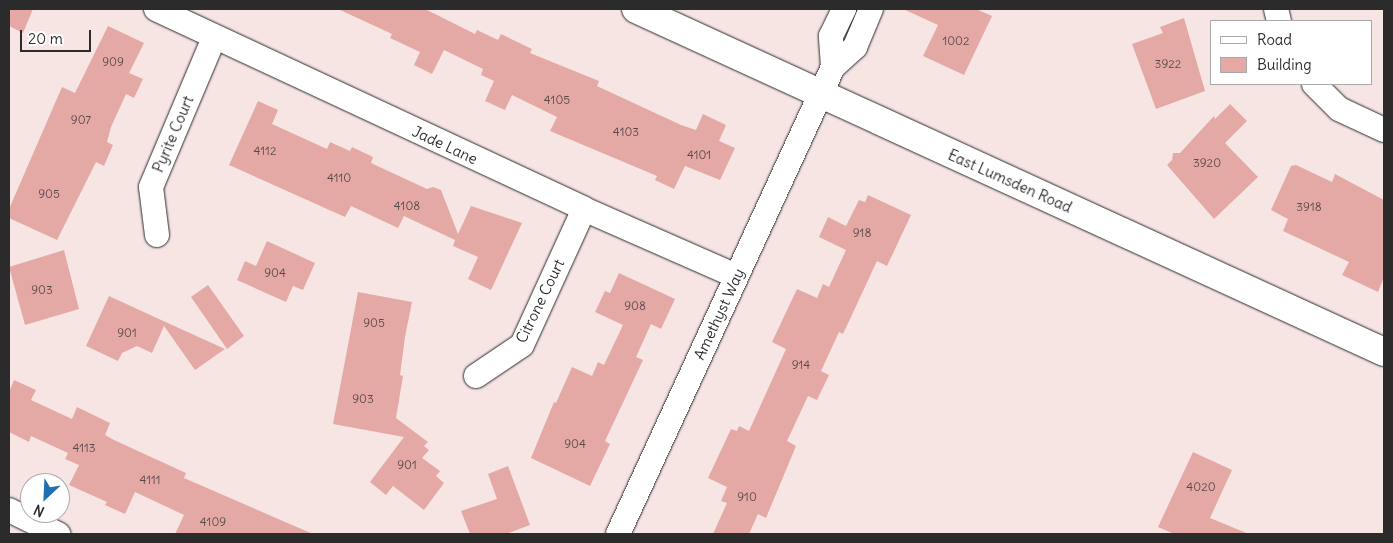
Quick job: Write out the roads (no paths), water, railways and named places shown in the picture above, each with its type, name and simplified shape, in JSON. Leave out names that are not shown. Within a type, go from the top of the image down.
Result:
[{"type":"street","name":"Jade Lane","points":[[156,9],[214,38],[584,209],[736,276]]},
{"type":"street","name":"East Lumsden Road","points":[[636,9],[1384,352]]},
{"type":"street","points":[[833,67],[831,36],[844,9]]},
{"type":"street","points":[[833,67],[855,47],[872,9]]},
{"type":"street","name":"Pyrite Court","points":[[157,235],[151,187],[214,38]]},
{"type":"street","name":"Amethyst Way","points":[[618,534],[833,67]]},
{"type":"street","points":[[1315,85],[1339,109],[1384,130]]},
{"type":"street","name":"Citrone Court","points":[[476,376],[522,345],[584,209]]},
{"type":"street","points":[[9,510],[58,534]]}]
